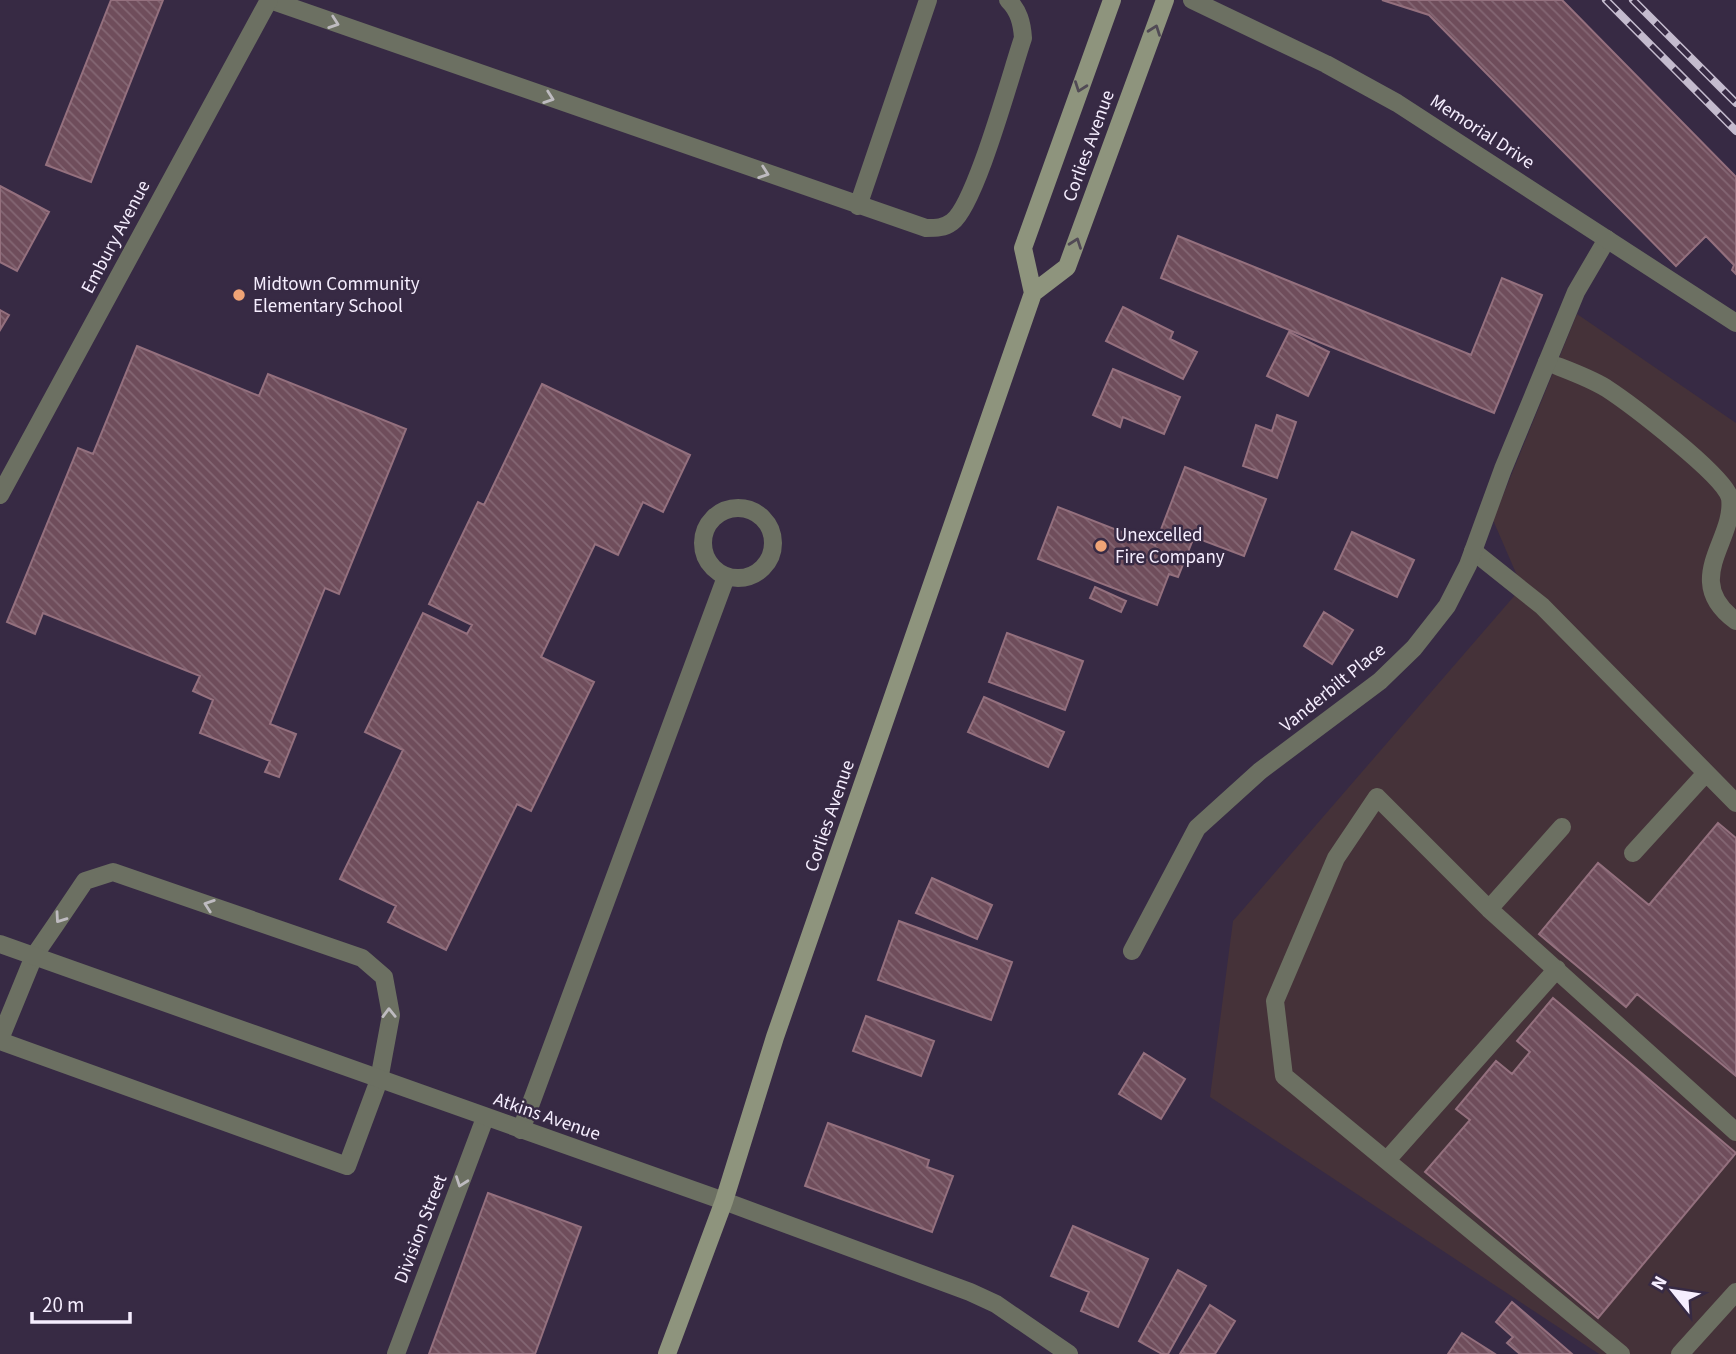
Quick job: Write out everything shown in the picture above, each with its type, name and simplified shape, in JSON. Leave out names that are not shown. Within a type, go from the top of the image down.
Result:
[{"type":"main road","name":"Corlies Avenue","points":[[667,1354],[724,1201],[775,1037],[1033,293],[1023,248],[1112,0]]},
{"type":"main road","name":"Corlies Avenue","points":[[1033,293],[1067,267],[1166,0]]},
{"type":"street","points":[[269,0],[926,228],[941,228],[962,211],[1023,38],[1022,25],[1015,8],[1008,0]]},
{"type":"street","name":"Embury Avenue","points":[[0,495],[269,0]]},
{"type":"street","points":[[858,206],[928,0]]},
{"type":"street","name":"Memorial Drive","points":[[1192,0],[1326,64],[1397,103],[1736,323]]},
{"type":"street","name":"Vanderbilt Place","points":[[1132,951],[1197,828],[1260,771],[1380,681],[1414,648],[1447,606],[1473,551],[1576,292],[1607,239]]},
{"type":"street","points":[[1547,362],[1607,389],[1655,425],[1724,485],[1730,499],[1729,514],[1713,568],[1712,591],[1725,613],[1736,621]]},
{"type":"street","points":[[724,510],[755,512],[773,533],[773,551],[766,565],[754,575],[739,579],[726,577],[706,558],[703,545],[706,530],[714,517],[724,510]]},
{"type":"street","points":[[1473,551],[1542,606],[1736,803]]},
{"type":"street","points":[[521,1130],[726,577]]},
{"type":"street","points":[[1633,853],[1706,773]]},
{"type":"street","points":[[1621,1354],[1284,1076],[1275,1001],[1336,858],[1377,797],[1489,909],[1736,1132]]},
{"type":"street","points":[[1489,909],[1562,827]]},
{"type":"street","points":[[113,872],[362,958],[384,977],[391,1015],[379,1080],[347,1166],[0,1040],[34,956],[85,880],[113,872]]},
{"type":"street","name":"Atkins Avenue","points":[[0,944],[724,1201],[970,1292],[996,1304],[1069,1354]]},
{"type":"street","points":[[1387,1160],[1557,970]]},
{"type":"street","name":"Division Street","points":[[396,1354],[485,1118]]},
{"type":"street","points":[[1680,1354],[1736,1292]]},
{"type":"shaded area","points":[[1577,314],[1736,423],[1736,1354],[1599,1354],[1210,1097],[1233,921],[1522,587],[1493,520]]},
{"type":"building","points":[[111,0],[163,0],[91,182],[46,165]]},
{"type":"building","points":[[1382,0],[1562,0],[1736,177],[1736,274],[1732,270],[1734,265],[1706,236],[1676,266],[1429,15]]},
{"type":"building","points":[[0,186],[49,212],[17,271],[0,262]]},
{"type":"building","points":[[1178,236],[1471,355],[1502,278],[1542,295],[1494,413],[1161,278]]},
{"type":"building","points":[[1123,307],[1173,332],[1170,339],[1197,352],[1183,379],[1106,341]]},
{"type":"building","points":[[0,310],[9,315],[0,330]]},
{"type":"building","points":[[1289,332],[1329,352],[1308,396],[1267,376]]},
{"type":"building","points":[[137,346],[259,396],[268,374],[406,429],[339,594],[325,588],[270,724],[296,734],[279,777],[265,772],[270,761],[200,733],[213,700],[193,691],[200,676],[43,613],[35,634],[7,622],[78,448],[93,454]]},
{"type":"building","points":[[1113,369],[1180,397],[1164,434],[1123,417],[1120,427],[1093,415]]},
{"type":"building","points":[[542,384],[690,455],[663,512],[643,502],[618,555],[595,544],[541,657],[594,682],[531,811],[517,804],[446,950],[388,922],[396,906],[340,879],[403,750],[365,732],[423,613],[467,634],[472,625],[429,604],[478,502],[484,505]]},
{"type":"building","points":[[1277,415],[1296,422],[1277,478],[1243,466],[1256,425],[1272,431]]},
{"type":"building","points":[[1185,467],[1266,499],[1244,556],[1194,537],[1178,577],[1169,574],[1157,605],[1038,559],[1058,507],[1155,545]]},
{"type":"building","points":[[1352,532],[1414,560],[1397,597],[1335,569]]},
{"type":"building","points":[[1095,587],[1126,601],[1121,612],[1090,598]]},
{"type":"building","points":[[1324,612],[1353,630],[1332,664],[1304,646]]},
{"type":"building","points":[[1007,633],[1083,661],[1065,710],[989,682]]},
{"type":"building","points":[[984,697],[1064,732],[1048,767],[968,732]]},
{"type":"building","points":[[1718,823],[1736,838],[1736,1076],[1637,994],[1626,1007],[1539,934],[1598,863],[1649,905]]},
{"type":"building","points":[[932,878],[992,905],[977,939],[916,913]]},
{"type":"building","points":[[899,921],[1012,962],[991,1020],[878,980]]},
{"type":"building","points":[[1553,998],[1736,1153],[1598,1318],[1425,1172],[1470,1120],[1456,1109],[1496,1061],[1512,1074],[1530,1052],[1517,1041]]},
{"type":"building","points":[[866,1016],[934,1041],[921,1076],[853,1051]]},
{"type":"building","points":[[1144,1053],[1185,1079],[1161,1119],[1119,1094]]},
{"type":"building","points":[[828,1123],[929,1160],[927,1167],[953,1176],[932,1232],[805,1186]]},
{"type":"building","points":[[488,1193],[581,1227],[535,1354],[429,1354]]},
{"type":"building","points":[[1073,1226],[1148,1259],[1118,1327],[1081,1311],[1089,1292],[1051,1276]]},
{"type":"building","points":[[1178,1270],[1206,1286],[1168,1354],[1162,1354],[1139,1341]]},
{"type":"building","points":[[1512,1302],[1572,1354],[1520,1354],[1507,1343],[1513,1337],[1496,1322]]},
{"type":"building","points":[[1210,1305],[1235,1321],[1215,1354],[1180,1354]]},
{"type":"building","points":[[1462,1333],[1495,1354],[1448,1354]]},
{"type":"railway","points":[[1606,0],[1736,131]]},
{"type":"railway","points":[[1633,0],[1736,103]]},
{"type":"place","name":"Midtown Community Elementary School","points":[[239,295]]},
{"type":"place","name":"Unexcelled Fire Company","points":[[1101,546]]}]
